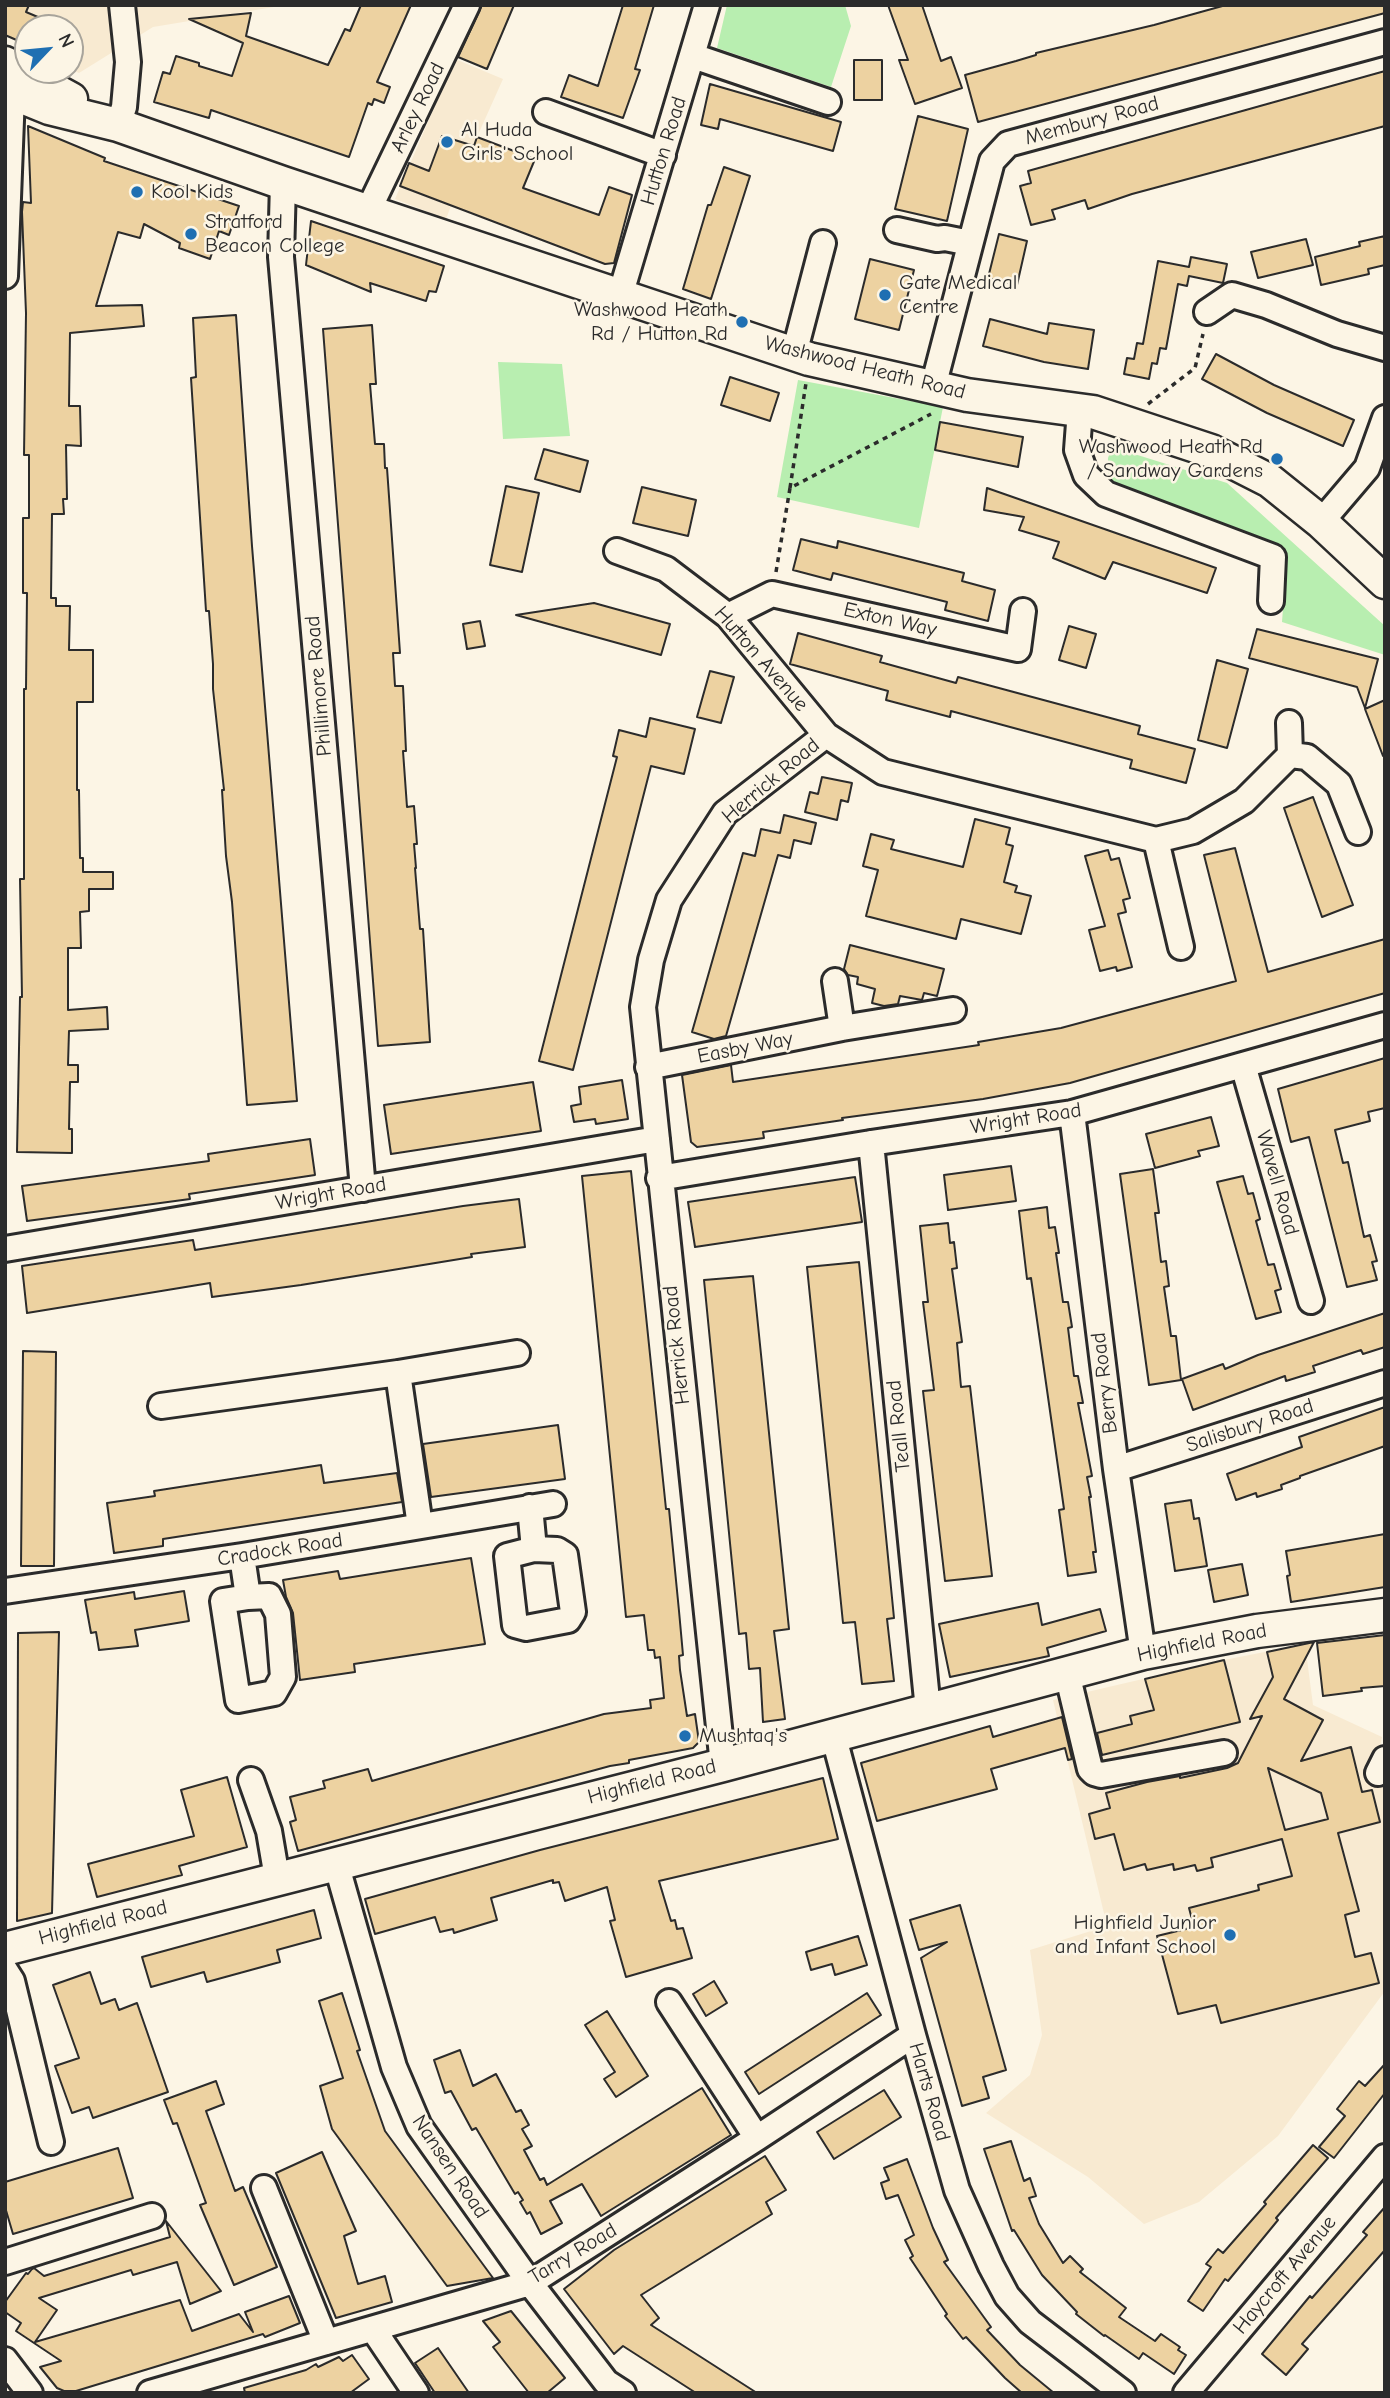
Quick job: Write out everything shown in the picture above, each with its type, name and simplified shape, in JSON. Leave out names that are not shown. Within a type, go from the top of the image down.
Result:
[{"type":"main road","name":"Washwood Heath Road","points":[[44,84],[118,125]]},
{"type":"main road","name":"Washwood Heath Road","points":[[8,92],[49,108],[118,125],[932,400],[967,395],[1080,410],[1211,451],[1270,481],[1321,522],[1385,582]]},
{"type":"main road","name":"Highfield Road","points":[[5,1949],[723,1765],[1143,1653],[1257,1631],[1385,1615]]},
{"type":"street","points":[[118,125],[124,107],[128,62],[122,5]]},
{"type":"street","name":"Arley Road","points":[[368,211],[467,5]]},
{"type":"street","name":"Hutton Road","points":[[620,296],[707,5]]},
{"type":"street","name":"Membury Road","points":[[932,400],[992,162],[1008,144],[1385,42]]},
{"type":"street","points":[[693,56],[828,102]]},
{"type":"street","points":[[5,276],[8,92]]},
{"type":"street","points":[[546,113],[663,155]]},
{"type":"street","name":"Phillimore Road","points":[[284,183],[281,257],[363,1189]]},
{"type":"street","points":[[898,230],[970,243]]},
{"type":"street","points":[[801,356],[823,243]]},
{"type":"street","points":[[1207,312],[1232,295],[1266,305],[1337,334],[1385,348]]},
{"type":"street","points":[[1080,410],[1077,450],[1086,475],[1106,494],[1273,557],[1271,601]]},
{"type":"street","points":[[1321,522],[1367,468],[1385,418]]},
{"type":"street","name":"Hutton Avenue","points":[[617,551],[666,569],[728,616],[826,735]]},
{"type":"street","points":[[728,616],[772,594]]},
{"type":"street","name":"Exton Way","points":[[772,594],[1018,649],[1023,611]]},
{"type":"street","points":[[1289,723],[1290,755],[1307,757],[1339,784],[1358,832]]},
{"type":"street","name":"Herrick Road","points":[[723,1765],[643,1007],[651,960],[669,900],[725,814],[826,735],[883,772],[1156,840],[1193,831],[1244,801],[1290,755]]},
{"type":"street","points":[[1156,840],[1181,947]]},
{"type":"street","points":[[835,981],[842,1028]]},
{"type":"street","name":"Easby Way","points":[[648,1067],[842,1028],[953,1010]]},
{"type":"street","name":"Wright Road","points":[[659,1178],[1072,1113],[1385,1025]]},
{"type":"street","name":"Wavell Road","points":[[1243,1065],[1311,1301]]},
{"type":"street","name":"Berry Road","points":[[1072,1113],[1116,1469],[1143,1653]]},
{"type":"street","name":"Wright Road","points":[[5,1249],[657,1139]]},
{"type":"street","name":"Teall Road","points":[[871,1143],[928,1710]]},
{"type":"street","points":[[161,1406],[398,1373],[517,1353]]},
{"type":"street","points":[[398,1373],[420,1526]]},
{"type":"street","name":"Salisbury Road","points":[[1116,1469],[1385,1383]]},
{"type":"street","name":"Cradock Road","points":[[5,1591],[242,1556],[542,1506],[534,1549]]},
{"type":"street","points":[[242,1556],[248,1597]]},
{"type":"street","points":[[1067,1673],[1090,1769],[1094,1773],[1101,1775],[1224,1753]]},
{"type":"street","name":"Harts Road","points":[[833,1734],[957,2190],[1007,2296],[1030,2322],[1123,2393]]},
{"type":"street","points":[[251,1780],[269,1831],[277,1878]]},
{"type":"street","name":"Nansen Road","points":[[336,1863],[394,2067],[419,2126],[530,2283],[606,2382],[623,2393]]},
{"type":"street","points":[[5,1970],[12,1981],[51,2142]]},
{"type":"street","points":[[669,2002],[757,2138]]},
{"type":"street","name":"Tarry Road","points":[[150,2393],[530,2283],[913,2035]]},
{"type":"street","name":"Haycroft Avenue","points":[[1186,2393],[1385,2157]]},
{"type":"street","points":[[264,2188],[326,2342]]},
{"type":"street","points":[[5,2262],[152,2216]]},
{"type":"street","points":[[373,2329],[416,2393]]},
{"type":"street","points":[[5,2360],[30,2393]]},
{"type":"path","points":[[1125,422],[1195,368],[1207,312]]},
{"type":"path","points":[[772,594],[790,488],[801,356]]},
{"type":"path","points":[[790,488],[932,400]]},
{"type":"shaded area","points":[[5,5],[286,5],[153,27],[84,70],[84,14],[14,14],[14,36],[5,31]]},
{"type":"shaded area","name":"Al Huda Girls' School","points":[[455,59],[503,79],[477,137],[446,219],[395,199]]},
{"type":"shaded area","name":"Highfield Junior and Infant School","points":[[1305,1644],[1313,1705],[1382,1737],[1375,1770],[1385,1776],[1385,1991],[1278,2136],[1199,2202],[1144,2224],[1088,2177],[986,2113],[1030,2075],[1042,2035],[1030,1950],[1107,1926],[1053,1700]]},
{"type":"green space","points":[[727,5],[845,5],[851,26],[831,87],[717,48]]},
{"type":"green space","points":[[498,362],[562,364],[570,436],[503,439]]},
{"type":"green space","points":[[798,380],[943,407],[919,528],[777,497]]},
{"type":"green space","points":[[1112,447],[1227,483],[1385,626],[1385,655],[1282,622],[1287,554],[1120,491],[1108,478],[1108,458]]},
{"type":"building","points":[[5,5],[29,5],[26,12],[31,14],[14,14],[14,39],[5,35]]},
{"type":"building","points":[[361,5],[411,5],[377,82],[390,87],[384,103],[374,99],[372,105],[368,103],[349,157],[211,110],[209,118],[154,102],[163,72],[170,74],[176,56],[232,76],[243,43],[189,19],[251,13],[246,36],[328,65],[345,29],[350,31]]},
{"type":"building","points":[[482,5],[514,5],[487,69],[458,57]]},
{"type":"building","points":[[623,5],[654,5],[635,69],[640,70],[623,118],[561,97],[569,75],[598,86]]},
{"type":"building","points":[[888,5],[922,5],[941,61],[951,57],[962,88],[915,104],[899,60],[908,60]]},
{"type":"building","points":[[1226,5],[1385,5],[1385,13],[978,122],[965,75],[1036,53]]},
{"type":"building","points":[[854,60],[882,60],[882,100],[854,100]]},
{"type":"building","points":[[1385,71],[1385,126],[1132,194],[1088,209],[1085,200],[1052,210],[1055,219],[1031,225],[1020,186],[1031,183],[1028,171]]},
{"type":"building","points":[[710,84],[841,122],[833,151],[720,119],[718,129],[701,125]]},
{"type":"building","points":[[918,116],[968,129],[947,221],[895,209]]},
{"type":"building","points":[[28,126],[105,158],[104,161],[239,206],[229,235],[219,231],[210,259],[179,248],[180,243],[144,224],[140,238],[118,232],[96,306],[142,305],[144,326],[70,333],[69,406],[80,406],[81,446],[66,445],[67,499],[63,499],[64,514],[52,514],[51,598],[56,598],[56,606],[70,606],[69,650],[93,650],[93,702],[77,702],[80,858],[83,858],[83,872],[113,872],[113,889],[89,889],[89,911],[80,912],[81,948],[68,948],[68,1010],[107,1007],[108,1029],[69,1031],[68,1065],[78,1065],[78,1082],[70,1082],[69,1129],[72,1129],[72,1153],[17,1152],[22,997],[20,879],[24,879],[27,593],[23,593],[23,518],[29,518],[29,455],[24,455],[26,313],[22,212],[23,202],[31,203]]},
{"type":"building","points":[[442,136],[474,146],[477,137],[535,159],[523,188],[599,215],[609,187],[632,195],[614,263],[605,264],[400,186],[409,163],[429,171]]},
{"type":"building","points":[[724,167],[750,176],[711,299],[683,289],[708,205],[711,205]]},
{"type":"building","points":[[311,221],[444,266],[436,292],[429,291],[426,301],[370,283],[371,292],[306,265]]},
{"type":"building","points":[[999,234],[1027,241],[1017,285],[988,278]]},
{"type":"building","points":[[1385,236],[1385,265],[1368,269],[1369,274],[1321,285],[1315,257],[1360,246],[1359,242]]},
{"type":"building","points":[[1306,239],[1313,265],[1258,278],[1251,252]]},
{"type":"building","points":[[1191,257],[1227,264],[1223,283],[1189,276],[1187,286],[1178,284],[1166,349],[1160,348],[1157,364],[1152,363],[1149,379],[1124,374],[1127,358],[1134,359],[1137,343],[1143,344],[1158,261],[1189,267]]},
{"type":"building","name":"Gate Medical Centre","points":[[870,259],[914,270],[899,330],[855,319]]},
{"type":"building","points":[[236,315],[297,1101],[247,1105],[232,902],[226,856],[224,790],[213,689],[209,611],[206,611],[191,378],[196,377],[193,318]]},
{"type":"building","points":[[990,319],[1047,334],[1049,323],[1094,330],[1088,369],[1044,362],[983,346]]},
{"type":"building","points":[[372,325],[376,384],[370,384],[375,444],[384,444],[387,468],[400,653],[393,653],[395,686],[403,686],[406,751],[403,751],[407,807],[414,806],[417,844],[414,844],[415,868],[420,929],[423,929],[430,1042],[378,1046],[323,329]]},
{"type":"building","points":[[1216,354],[1274,385],[1354,420],[1343,446],[1267,413],[1202,379]]},
{"type":"building","points":[[730,377],[779,393],[770,421],[721,405]]},
{"type":"building","points":[[940,422],[1023,437],[1018,467],[935,450]]},
{"type":"building","points":[[544,449],[588,461],[580,492],[535,479]]},
{"type":"building","points":[[506,486],[539,493],[522,572],[490,565]]},
{"type":"building","points":[[642,487],[696,500],[688,536],[633,523]]},
{"type":"building","points":[[987,488],[1216,568],[1207,593],[1113,562],[1105,579],[1053,558],[1059,542],[1019,530],[1024,517],[984,510]]},
{"type":"building","points":[[801,539],[837,548],[838,541],[964,573],[962,581],[995,590],[988,621],[945,610],[947,602],[833,573],[831,580],[793,570]]},
{"type":"building","points":[[594,603],[670,624],[661,655],[516,615]]},
{"type":"building","points":[[480,621],[485,646],[467,649],[463,624]]},
{"type":"building","points":[[1069,626],[1096,634],[1086,668],[1059,660]]},
{"type":"building","points":[[1257,629],[1378,659],[1365,708],[1357,687],[1249,658]]},
{"type":"building","points":[[798,633],[882,656],[880,662],[956,683],[958,677],[1140,726],[1138,734],[1195,749],[1186,783],[1130,768],[1132,760],[951,711],[950,717],[886,700],[888,691],[790,664]]},
{"type":"building","points":[[1217,660],[1248,669],[1227,748],[1198,740]]},
{"type":"building","points":[[710,671],[734,677],[721,723],[697,717]]},
{"type":"building","points":[[1385,700],[1385,756],[1383,756],[1365,709]]},
{"type":"building","points":[[650,718],[695,729],[684,774],[651,766],[573,1070],[539,1061],[617,757],[613,756],[619,730],[646,737]]},
{"type":"building","points":[[822,777],[852,783],[848,802],[841,800],[837,820],[805,812],[810,792],[818,794]]},
{"type":"building","points":[[1313,797],[1353,905],[1322,917],[1284,808]]},
{"type":"building","points":[[784,815],[816,823],[811,844],[794,840],[790,858],[778,855],[726,1036],[714,1039],[692,1032],[743,853],[755,856],[761,829],[780,833]]},
{"type":"building","points":[[975,819],[1010,828],[1006,844],[1013,846],[1004,882],[1017,886],[1015,892],[1031,896],[1021,934],[961,919],[956,939],[866,916],[878,870],[863,866],[871,834],[894,840],[891,849],[963,867]]},
{"type":"building","points":[[1235,848],[1268,972],[1385,939],[1385,993],[1070,1083],[763,1132],[764,1138],[697,1147],[691,1142],[682,1075],[731,1065],[733,1082],[979,1045],[978,1042],[1061,1028],[1236,981],[1204,855]]},
{"type":"building","points":[[1108,850],[1111,860],[1119,858],[1130,898],[1123,900],[1126,912],[1118,914],[1132,967],[1117,971],[1116,967],[1100,971],[1089,930],[1105,926],[1085,856]]},
{"type":"building","points":[[850,945],[944,969],[937,996],[924,993],[922,1000],[900,996],[898,1004],[884,1006],[872,1003],[875,989],[857,984],[858,977],[848,975],[844,969]]},
{"type":"building","points":[[1385,1058],[1385,1108],[1368,1112],[1370,1121],[1335,1130],[1343,1163],[1348,1162],[1364,1237],[1370,1235],[1377,1261],[1372,1262],[1377,1280],[1347,1287],[1309,1137],[1291,1142],[1278,1089]]},
{"type":"building","points":[[622,1080],[628,1119],[596,1124],[595,1119],[574,1122],[571,1106],[581,1104],[579,1087]]},
{"type":"building","points":[[533,1082],[541,1131],[391,1154],[384,1105]]},
{"type":"building","points":[[1211,1117],[1219,1146],[1198,1151],[1200,1156],[1155,1168],[1146,1134]]},
{"type":"building","points":[[310,1139],[315,1175],[189,1194],[190,1199],[27,1221],[22,1186],[209,1161],[208,1154]]},
{"type":"building","points":[[1011,1166],[1016,1201],[948,1210],[944,1175]]},
{"type":"building","points":[[1153,1169],[1159,1213],[1155,1213],[1161,1262],[1166,1261],[1169,1286],[1164,1287],[1171,1336],[1176,1336],[1181,1380],[1149,1385],[1120,1174]]},
{"type":"building","points":[[631,1171],[666,1509],[669,1509],[683,1655],[679,1656],[680,1670],[687,1716],[695,1714],[699,1742],[693,1748],[629,1760],[629,1763],[298,1851],[290,1822],[296,1820],[290,1797],[325,1788],[323,1781],[368,1769],[372,1781],[604,1714],[651,1708],[650,1700],[664,1698],[660,1657],[655,1658],[654,1650],[648,1650],[644,1615],[626,1617],[582,1176]]},
{"type":"building","points":[[1243,1176],[1248,1194],[1253,1193],[1260,1219],[1256,1221],[1268,1265],[1274,1264],[1281,1289],[1275,1291],[1281,1312],[1256,1319],[1217,1182]]},
{"type":"building","points":[[855,1177],[862,1222],[695,1247],[688,1202]]},
{"type":"building","points":[[519,1199],[525,1247],[471,1254],[472,1257],[301,1285],[212,1297],[210,1283],[27,1313],[22,1266],[193,1240],[195,1250]]},
{"type":"building","points":[[1047,1207],[1049,1228],[1055,1227],[1063,1302],[1068,1302],[1072,1327],[1068,1328],[1074,1376],[1078,1376],[1083,1403],[1078,1403],[1092,1476],[1087,1477],[1096,1572],[1068,1576],[1059,1510],[1064,1509],[1031,1278],[1027,1279],[1019,1211]]},
{"type":"building","points":[[948,1223],[950,1243],[954,1242],[957,1268],[952,1269],[962,1342],[957,1343],[961,1387],[970,1386],[992,1576],[945,1581],[923,1391],[934,1390],[923,1302],[928,1302],[920,1226]]},
{"type":"building","points":[[859,1262],[894,1618],[887,1619],[894,1681],[862,1684],[855,1622],[843,1623],[807,1267]]},
{"type":"building","points":[[753,1276],[789,1629],[774,1631],[785,1719],[763,1722],[760,1668],[749,1669],[746,1633],[739,1634],[704,1280]]},
{"type":"building","points":[[1385,1313],[1385,1347],[1363,1354],[1361,1350],[1313,1366],[1315,1372],[1286,1381],[1285,1376],[1193,1410],[1182,1379],[1223,1364],[1225,1369],[1258,1355]]},
{"type":"building","points":[[23,1351],[56,1352],[54,1566],[21,1566]]},
{"type":"building","points":[[1385,1407],[1385,1446],[1300,1476],[1281,1485],[1282,1489],[1257,1497],[1256,1493],[1236,1500],[1227,1474],[1302,1447],[1299,1437]]},
{"type":"building","points":[[558,1425],[565,1479],[431,1497],[423,1444]]},
{"type":"building","points":[[321,1465],[324,1483],[397,1473],[402,1502],[163,1539],[163,1546],[114,1553],[107,1503],[155,1496],[154,1491]]},
{"type":"building","points":[[1191,1500],[1194,1519],[1199,1518],[1207,1566],[1175,1571],[1165,1504]]},
{"type":"building","points":[[1385,1534],[1385,1587],[1291,1602],[1286,1551]]},
{"type":"building","points":[[471,1558],[485,1644],[354,1664],[355,1672],[300,1680],[293,1613],[283,1580],[338,1571],[340,1579]]},
{"type":"building","points":[[1242,1564],[1248,1595],[1214,1602],[1208,1570]]},
{"type":"building","points":[[184,1591],[189,1621],[135,1630],[138,1646],[99,1650],[96,1632],[91,1633],[85,1600],[134,1592],[135,1599]]},
{"type":"building","points":[[1038,1603],[1042,1625],[1100,1609],[1106,1631],[1047,1648],[1049,1656],[950,1677],[939,1624]]},
{"type":"building","points":[[59,1632],[52,1913],[17,1921],[18,1633]]},
{"type":"building","points":[[1385,1635],[1385,1686],[1323,1696],[1317,1643]]},
{"type":"building","points":[[1314,1642],[1284,1699],[1323,1720],[1301,1761],[1351,1747],[1362,1792],[1372,1790],[1380,1822],[1338,1833],[1359,1911],[1345,1915],[1355,1957],[1371,1953],[1379,1983],[1221,2023],[1216,2005],[1178,2014],[1157,1936],[1194,1927],[1189,1908],[1259,1890],[1258,1885],[1292,1876],[1282,1839],[1211,1858],[1213,1867],[1197,1871],[1195,1865],[1174,1870],[1173,1864],[1147,1870],[1145,1864],[1124,1870],[1114,1834],[1095,1839],[1089,1814],[1110,1808],[1106,1793],[1147,1782],[1227,1768],[1238,1763],[1262,1716],[1250,1719],[1273,1677],[1267,1652]],"holes":[[[1268,1768],[1321,1793],[1328,1819],[1285,1830]]]},
{"type":"building","points":[[1224,1660],[1240,1722],[1102,1755],[1097,1733],[1132,1724],[1130,1716],[1154,1710],[1145,1679]]},
{"type":"building","points":[[1062,1717],[1072,1759],[1068,1760],[1065,1748],[991,1769],[997,1789],[877,1821],[861,1763],[990,1726],[993,1737]]},
{"type":"building","points":[[227,1777],[247,1847],[179,1866],[182,1875],[97,1897],[88,1864],[194,1836],[181,1790]]},
{"type":"building","points":[[823,1778],[838,1839],[659,1881],[671,1921],[675,1920],[677,1929],[683,1928],[692,1958],[626,1977],[610,1921],[615,1920],[607,1887],[565,1901],[559,1882],[553,1883],[553,1880],[491,1898],[497,1920],[454,1933],[453,1929],[440,1932],[435,1917],[375,1934],[365,1899],[540,1850]]},
{"type":"building","points":[[960,1905],[1006,2070],[983,2077],[989,2098],[962,2106],[921,1958],[947,1942],[919,1950],[910,1920]]},
{"type":"building","points":[[314,1910],[321,1938],[277,1950],[280,1962],[207,1982],[204,1972],[151,1987],[142,1957]]},
{"type":"building","points":[[858,1936],[867,1965],[835,1975],[832,1964],[811,1970],[806,1952]]},
{"type":"building","points":[[90,1972],[101,2004],[115,1999],[119,2010],[137,2003],[168,2092],[93,2118],[89,2107],[72,2113],[55,2066],[79,2058],[53,1985]]},
{"type":"building","points":[[714,1981],[727,2003],[706,2016],[693,1994]]},
{"type":"building","points":[[342,1993],[360,2050],[357,2051],[385,2131],[493,2278],[447,2286],[332,2129],[320,2086],[343,2078],[319,2001]]},
{"type":"building","points":[[867,1993],[881,2015],[759,2094],[745,2072]]},
{"type":"building","points":[[607,2011],[648,2076],[616,2097],[604,2079],[615,2072],[585,2025]]},
{"type":"building","points":[[460,2050],[473,2086],[496,2074],[516,2112],[521,2110],[529,2125],[522,2129],[532,2146],[524,2150],[540,2180],[544,2178],[547,2185],[702,2088],[731,2135],[601,2216],[582,2184],[550,2201],[562,2223],[541,2234],[530,2212],[527,2214],[520,2202],[523,2200],[518,2192],[515,2194],[476,2128],[472,2130],[451,2091],[445,2093],[434,2060]]},
{"type":"building","points":[[1385,2064],[1385,2093],[1334,2158],[1319,2147],[1345,2116],[1337,2109],[1359,2081],[1365,2086]]},
{"type":"building","points":[[216,2081],[224,2104],[206,2111],[235,2191],[243,2187],[277,2267],[234,2285],[200,2205],[206,2203],[177,2123],[173,2124],[164,2100]]},
{"type":"building","points":[[884,2090],[901,2117],[834,2159],[817,2132]]},
{"type":"building","points":[[1011,2141],[1024,2181],[1030,2178],[1036,2196],[1029,2198],[1039,2224],[1063,2263],[1070,2256],[1083,2269],[1080,2272],[1126,2308],[1119,2317],[1155,2341],[1161,2334],[1180,2347],[1178,2350],[1186,2355],[1174,2374],[1143,2353],[1139,2359],[1104,2336],[1076,2314],[1042,2275],[1014,2230],[1012,2231],[984,2149]]},
{"type":"building","points":[[1313,2145],[1328,2158],[1276,2218],[1278,2220],[1228,2281],[1225,2279],[1203,2311],[1188,2301],[1211,2267],[1206,2264],[1218,2249],[1223,2253]]},
{"type":"building","points":[[118,2148],[133,2198],[13,2234],[5,2207],[5,2182]]},
{"type":"building","points":[[322,2152],[356,2231],[344,2236],[358,2284],[385,2276],[392,2302],[336,2318],[276,2173]]},
{"type":"building","points":[[765,2156],[786,2190],[766,2202],[772,2214],[641,2295],[659,2318],[651,2325],[757,2393],[696,2393],[623,2346],[614,2354],[564,2289],[614,2250]]},
{"type":"building","points":[[907,2159],[948,2260],[944,2262],[991,2327],[987,2330],[1020,2365],[1054,2393],[1022,2393],[966,2337],[963,2339],[945,2316],[947,2314],[910,2258],[913,2256],[905,2240],[914,2235],[898,2195],[886,2199],[881,2183],[889,2180],[884,2168]]},
{"type":"building","points":[[1385,2207],[1385,2250],[1302,2344],[1308,2349],[1286,2375],[1262,2354],[1310,2296],[1312,2298],[1367,2235],[1363,2232]]},
{"type":"building","points":[[166,2221],[221,2291],[190,2304],[177,2262],[133,2275],[131,2270],[39,2298],[57,2310],[35,2342],[180,2300],[192,2331],[239,2314],[253,2332],[245,2312],[289,2296],[300,2323],[265,2337],[263,2334],[76,2391],[57,2388],[40,2367],[61,2361],[16,2331],[21,2323],[5,2312],[5,2302],[26,2273],[32,2269],[44,2276],[170,2237]]},
{"type":"building","points":[[511,2311],[565,2378],[547,2393],[529,2393],[493,2347],[500,2342],[483,2321]]},
{"type":"building","points":[[438,2348],[469,2393],[435,2393],[415,2363]]},
{"type":"building","points":[[352,2355],[369,2379],[350,2393],[245,2393],[244,2388],[306,2370],[316,2364],[318,2367],[339,2357],[343,2361]]},
{"type":"place","name":"Al Huda Girls' School","points":[[447,142]]},
{"type":"place","name":"Kool Kids","points":[[137,192]]},
{"type":"place","name":"Stratford Beacon College","points":[[191,234]]},
{"type":"place","name":"Gate Medical Centre","points":[[885,295]]},
{"type":"place","name":"Washwood Heath Rd / Hutton Rd","points":[[742,322]]},
{"type":"place","name":"Washwood Heath Rd / Sandway Gardens","points":[[1277,459]]},
{"type":"place","name":"Mushtaq's","points":[[685,1736]]},
{"type":"place","name":"Highfield Junior and Infant School","points":[[1230,1935]]}]
